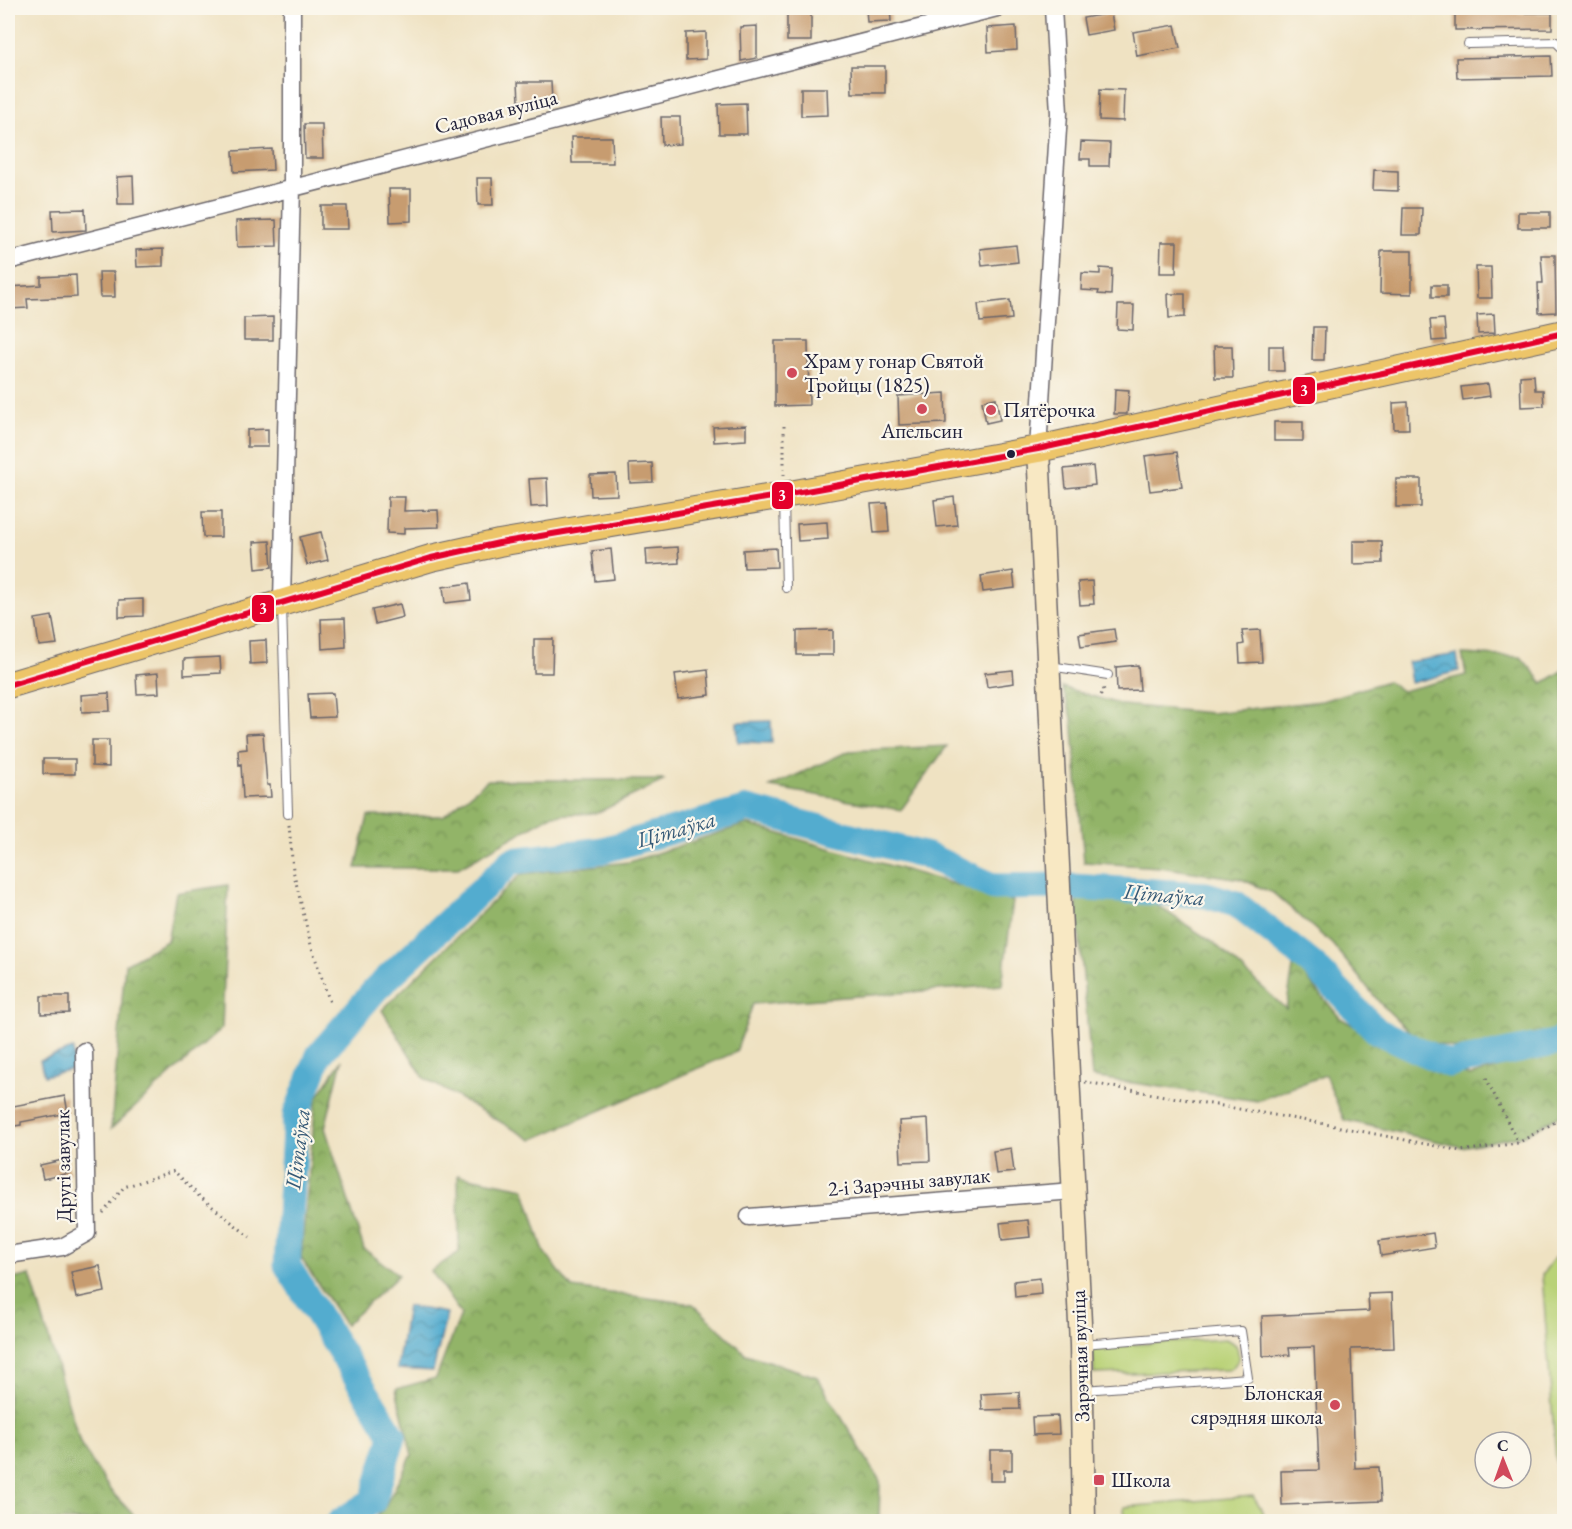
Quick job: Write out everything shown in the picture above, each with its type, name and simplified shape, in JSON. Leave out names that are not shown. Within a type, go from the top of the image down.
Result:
[{"type":"main road","points":[[8,685],[431,558],[499,543],[1038,449],[1564,333]]},
{"type":"main road","name":"Зарэчная вуліца","points":[[1038,449],[1081,1344],[1084,1521]]},
{"type":"street","points":[[282,601],[292,187],[291,8]]},
{"type":"street","name":"Садовая вуліца","points":[[8,261],[997,8]]},
{"type":"street","points":[[1038,449],[1059,113],[1053,8]]},
{"type":"street","name":"Другі завулак","points":[[8,1255],[62,1247],[87,1233],[84,1051]]},
{"type":"street","name":"2-і Зарэчны завулак","points":[[749,1217],[1073,1191]]},
{"type":"lane","points":[[1468,44],[1556,42],[1564,50]]},
{"type":"lane","points":[[784,495],[786,588]]},
{"type":"lane","points":[[282,601],[288,814]]},
{"type":"lane","points":[[1050,671],[1108,675]]},
{"type":"lane","points":[[1081,1344],[1241,1331],[1248,1378],[1082,1390]]},
{"type":"path","points":[[784,426],[784,495]]},
{"type":"path","points":[[288,814],[293,870],[311,945],[330,1003]]},
{"type":"path","points":[[1486,1078],[1518,1143]]},
{"type":"path","points":[[1069,1080],[1325,1124],[1461,1151],[1518,1143],[1564,1117]]},
{"type":"path","points":[[87,1233],[124,1187],[174,1171],[199,1196],[250,1237]]},
{"type":"green space","points":[[1462,654],[1521,657],[1543,683],[1564,670],[1564,1029],[1510,1045],[1457,1049],[1417,1039],[1380,1003],[1332,944],[1273,893],[1241,879],[1159,867],[1084,862],[1072,718],[1062,687],[1122,705],[1211,713],[1322,701],[1387,681],[1402,691],[1466,675]]},
{"type":"green space","points":[[947,746],[901,810],[770,787],[849,751]]},
{"type":"green space","points":[[488,780],[665,780],[597,813],[552,815],[458,868],[356,868],[368,816],[443,816]]},
{"type":"green space","points":[[746,824],[1013,901],[1002,985],[753,1004],[736,1052],[532,1140],[424,1078],[382,1010],[521,874],[629,862]]},
{"type":"green space","points":[[228,885],[222,1028],[111,1129],[125,964],[167,941],[176,893]]},
{"type":"green space","points":[[1076,898],[1152,902],[1214,943],[1286,1009],[1294,962],[1340,1018],[1409,1057],[1470,1076],[1564,1047],[1564,1113],[1524,1135],[1462,1147],[1344,1120],[1325,1075],[1257,1101],[1092,1077]]},
{"type":"green space","points":[[342,1060],[325,1128],[364,1249],[399,1275],[345,1325],[301,1258],[316,1099]]},
{"type":"green space","points":[[458,1175],[524,1188],[544,1252],[572,1288],[693,1304],[746,1354],[817,1377],[880,1481],[879,1521],[374,1521],[384,1508],[412,1455],[396,1389],[436,1378],[461,1314],[431,1271],[459,1252]]},
{"type":"green space","points":[[1564,1250],[1564,1494],[1558,1487],[1542,1275],[1551,1262]]},
{"type":"green space","points":[[30,1275],[80,1443],[110,1490],[139,1521],[8,1521],[8,1280]]},
{"type":"green space","points":[[1226,1339],[1236,1345],[1238,1353],[1236,1363],[1228,1370],[1094,1374],[1093,1347]]},
{"type":"green space","points":[[1253,1496],[1268,1521],[1125,1521],[1124,1507]]},
{"type":"water","points":[[1457,654],[1459,671],[1411,683],[1408,662]]},
{"type":"water","points":[[771,721],[772,743],[738,742],[737,722]]},
{"type":"water","points":[[73,1049],[73,1069],[44,1076],[40,1060]]},
{"type":"water","points":[[407,1306],[447,1313],[433,1371],[397,1369]]},
{"type":"building","points":[[866,8],[890,8],[891,21],[867,22]]},
{"type":"building","points":[[1455,8],[1491,8],[1491,13],[1552,13],[1552,29],[1455,30]]},
{"type":"building","points":[[787,9],[811,9],[811,41],[787,41]]},
{"type":"building","points":[[1111,13],[1114,30],[1086,35],[1083,18]]},
{"type":"building","points":[[1175,25],[1180,48],[1137,56],[1133,32]]},
{"type":"building","points":[[757,26],[757,58],[741,61],[740,27]]},
{"type":"building","points":[[1016,26],[1017,50],[988,52],[987,28]]},
{"type":"building","points":[[706,32],[706,59],[686,60],[686,33]]},
{"type":"building","points":[[1551,56],[1552,76],[1457,78],[1456,58]]},
{"type":"building","points":[[851,66],[885,66],[885,93],[852,93]]},
{"type":"building","points":[[518,82],[551,82],[552,101],[519,101]]},
{"type":"building","points":[[801,88],[827,88],[828,115],[801,116]]},
{"type":"building","points":[[1100,89],[1124,90],[1123,121],[1099,120]]},
{"type":"building","points":[[746,103],[747,134],[719,134],[718,104]]},
{"type":"building","points":[[661,117],[680,117],[681,144],[662,145]]},
{"type":"building","points":[[304,124],[322,124],[323,158],[305,158]]},
{"type":"building","points":[[571,137],[612,137],[613,163],[572,163]]},
{"type":"building","points":[[1081,142],[1110,143],[1109,166],[1090,166],[1090,159],[1080,159]]},
{"type":"building","points":[[272,149],[273,170],[234,172],[233,151]]},
{"type":"building","points":[[1374,170],[1398,171],[1398,191],[1373,190]]},
{"type":"building","points":[[133,176],[134,204],[118,204],[117,177]]},
{"type":"building","points":[[477,178],[492,178],[493,205],[478,205]]},
{"type":"building","points":[[389,189],[411,189],[411,221],[390,222]]},
{"type":"building","points":[[321,206],[347,206],[348,229],[321,229]]},
{"type":"building","points":[[1403,208],[1422,208],[1421,235],[1402,235]]},
{"type":"building","points":[[85,209],[86,230],[53,232],[52,210]]},
{"type":"building","points":[[1518,212],[1550,212],[1550,228],[1518,228]]},
{"type":"building","points":[[276,220],[277,246],[237,247],[236,221]]},
{"type":"building","points":[[1161,242],[1177,242],[1176,273],[1160,273]]},
{"type":"building","points":[[1016,245],[1018,262],[982,266],[980,249]]},
{"type":"building","points":[[163,249],[163,266],[137,267],[136,250]]},
{"type":"building","points":[[1381,251],[1412,251],[1412,294],[1380,293]]},
{"type":"building","points":[[1541,255],[1555,255],[1556,312],[1539,313],[1538,283],[1543,283]]},
{"type":"building","points":[[1476,267],[1491,267],[1492,298],[1477,298]]},
{"type":"building","points":[[1100,268],[1112,269],[1111,295],[1098,294],[1099,291],[1081,290],[1082,273],[1100,274]]},
{"type":"building","points":[[99,272],[114,272],[115,297],[100,297]]},
{"type":"building","points":[[76,275],[77,297],[27,299],[28,308],[8,309],[8,287],[41,285],[41,277]]},
{"type":"building","points":[[1432,285],[1447,285],[1447,297],[1432,297]]},
{"type":"building","points":[[1168,294],[1185,294],[1185,317],[1169,318]]},
{"type":"building","points":[[1010,300],[1012,319],[980,322],[978,304]]},
{"type":"building","points":[[1118,305],[1134,305],[1133,330],[1117,329]]},
{"type":"building","points":[[1494,314],[1495,333],[1478,334],[1477,315]]},
{"type":"building","points":[[273,317],[273,340],[244,340],[244,318]]},
{"type":"building","points":[[1444,319],[1446,340],[1432,341],[1430,320]]},
{"type":"building","points":[[1313,327],[1325,327],[1324,360],[1312,360]]},
{"type":"building","name":"Храм у гонар Святой Тройцы (1825)","points":[[775,341],[808,341],[809,405],[775,406]]},
{"type":"building","points":[[1214,346],[1232,346],[1233,378],[1215,378]]},
{"type":"building","points":[[1269,346],[1283,346],[1284,371],[1269,371]]},
{"type":"building","points":[[1534,375],[1535,390],[1543,390],[1544,406],[1521,407],[1520,376]]},
{"type":"building","points":[[1488,384],[1490,396],[1463,400],[1461,387]]},
{"type":"building","points":[[1115,389],[1129,390],[1127,414],[1114,414]]},
{"type":"building","name":"Апельсин","points":[[945,393],[946,423],[899,425],[898,396]]},
{"type":"building","name":"Пятёрочка","points":[[996,398],[1000,420],[986,423],[982,401]]},
{"type":"building","points":[[1408,402],[1409,429],[1394,429],[1393,403]]},
{"type":"building","points":[[1274,422],[1303,422],[1303,441],[1274,441]]},
{"type":"building","points":[[746,425],[746,440],[714,442],[713,427]]},
{"type":"building","points":[[268,429],[268,447],[247,447],[247,430]]},
{"type":"building","points":[[1177,452],[1182,487],[1150,491],[1145,456]]},
{"type":"building","points":[[652,463],[653,482],[630,483],[629,464]]},
{"type":"building","points":[[1093,466],[1095,485],[1066,488],[1064,469]]},
{"type":"building","points":[[616,474],[617,495],[591,496],[590,475]]},
{"type":"building","points":[[547,478],[548,506],[531,507],[529,479]]},
{"type":"building","points":[[1396,479],[1421,479],[1421,507],[1396,507]]},
{"type":"building","points":[[388,497],[405,497],[404,511],[438,510],[439,527],[404,528],[404,534],[387,533]]},
{"type":"building","points":[[954,497],[957,525],[937,527],[934,500]]},
{"type":"building","points":[[887,503],[889,532],[874,533],[871,504]]},
{"type":"building","points":[[202,512],[221,512],[221,537],[203,537]]},
{"type":"building","points":[[827,522],[828,539],[798,541],[797,524]]},
{"type":"building","points":[[321,532],[328,560],[307,565],[300,537]]},
{"type":"building","points":[[270,541],[272,567],[256,569],[254,542]]},
{"type":"building","points":[[1353,541],[1382,541],[1383,563],[1353,564]]},
{"type":"building","points":[[678,547],[679,563],[647,565],[646,549]]},
{"type":"building","points":[[776,548],[777,567],[744,568],[743,550]]},
{"type":"building","points":[[611,549],[614,579],[595,581],[592,551]]},
{"type":"building","points":[[1013,571],[1015,588],[983,592],[981,576]]},
{"type":"building","points":[[1092,581],[1094,604],[1080,605],[1078,582]]},
{"type":"building","points":[[469,583],[471,600],[445,603],[443,587]]},
{"type":"building","points":[[143,599],[143,616],[119,617],[119,600]]},
{"type":"building","points":[[400,604],[403,617],[375,624],[372,610]]},
{"type":"building","points":[[52,616],[57,644],[39,646],[35,619]]},
{"type":"building","points":[[345,618],[346,647],[322,649],[321,619]]},
{"type":"building","points":[[1114,629],[1116,642],[1081,647],[1079,634]]},
{"type":"building","points":[[833,630],[833,655],[797,655],[797,631]]},
{"type":"building","points":[[1260,630],[1262,662],[1240,663],[1239,645],[1244,644],[1242,631]]},
{"type":"building","points":[[534,639],[553,639],[552,673],[534,673]]},
{"type":"building","points":[[266,640],[267,663],[250,664],[249,641]]},
{"type":"building","points":[[220,657],[221,673],[184,675],[184,659]]},
{"type":"building","points":[[1138,665],[1140,690],[1117,691],[1116,667]]},
{"type":"building","points":[[708,670],[710,695],[678,699],[675,674]]},
{"type":"building","points":[[1013,670],[1014,683],[987,687],[985,673]]},
{"type":"building","points":[[158,673],[159,693],[137,694],[136,675]]},
{"type":"building","points":[[109,693],[110,711],[82,712],[81,695]]},
{"type":"building","points":[[333,693],[335,717],[310,718],[308,694]]},
{"type":"building","points":[[263,733],[267,785],[270,785],[271,797],[243,798],[238,750],[247,749],[246,734]]},
{"type":"building","points":[[92,740],[109,740],[109,767],[92,766]]},
{"type":"building","points":[[43,759],[75,759],[75,774],[43,774]]},
{"type":"building","points":[[41,996],[69,996],[69,1013],[41,1014]]},
{"type":"building","points":[[65,1096],[68,1113],[21,1122],[21,1125],[8,1127],[8,1107]]},
{"type":"building","points":[[928,1119],[930,1161],[901,1162],[899,1121]]},
{"type":"building","points":[[1011,1148],[1014,1172],[996,1174],[993,1151]]},
{"type":"building","points":[[67,1159],[70,1173],[43,1179],[40,1165]]},
{"type":"building","points":[[1028,1220],[1030,1237],[1002,1240],[1000,1223]]},
{"type":"building","points":[[1433,1233],[1435,1247],[1381,1256],[1379,1241]]},
{"type":"building","points":[[100,1266],[105,1292],[76,1298],[71,1272]]},
{"type":"building","points":[[1040,1278],[1041,1294],[1015,1297],[1014,1281]]},
{"type":"building","name":"Блонская сярэдняя школа","points":[[1392,1293],[1394,1348],[1351,1349],[1355,1468],[1379,1467],[1381,1501],[1282,1505],[1281,1471],[1319,1470],[1314,1347],[1289,1348],[1290,1355],[1263,1356],[1262,1316],[1369,1311],[1368,1294]]},
{"type":"building","points":[[1019,1392],[1020,1409],[982,1410],[981,1394]]},
{"type":"building","points":[[1058,1416],[1059,1434],[1033,1435],[1032,1417]]},
{"type":"building","points":[[990,1450],[1012,1450],[1012,1470],[1004,1470],[1004,1481],[990,1481]]},
{"type":"waterway","name":"Цітаўка","points":[[340,1522],[373,1501],[393,1436],[287,1265],[296,1115],[319,1055],[376,989],[512,861],[603,850],[748,809],[928,856],[994,887],[1056,886],[1206,895],[1236,904],[1312,964],[1377,1031],[1448,1064],[1554,1043],[1564,1038]]},
{"type":"transit line","name":"3","points":[[8,685],[431,558],[499,543],[1038,449],[1564,333]]},
{"type":"place","name":"Храм у гонар Святой Тройцы (1825)","points":[[792,373]]},
{"type":"place","name":"Апельсин","points":[[922,409]]},
{"type":"place","name":"Пятёрочка","points":[[991,410]]},
{"type":"place","name":"Блонская сярэдняя школа","points":[[1335,1405]]},
{"type":"place","name":"Школа","points":[[1099,1480]]}]
